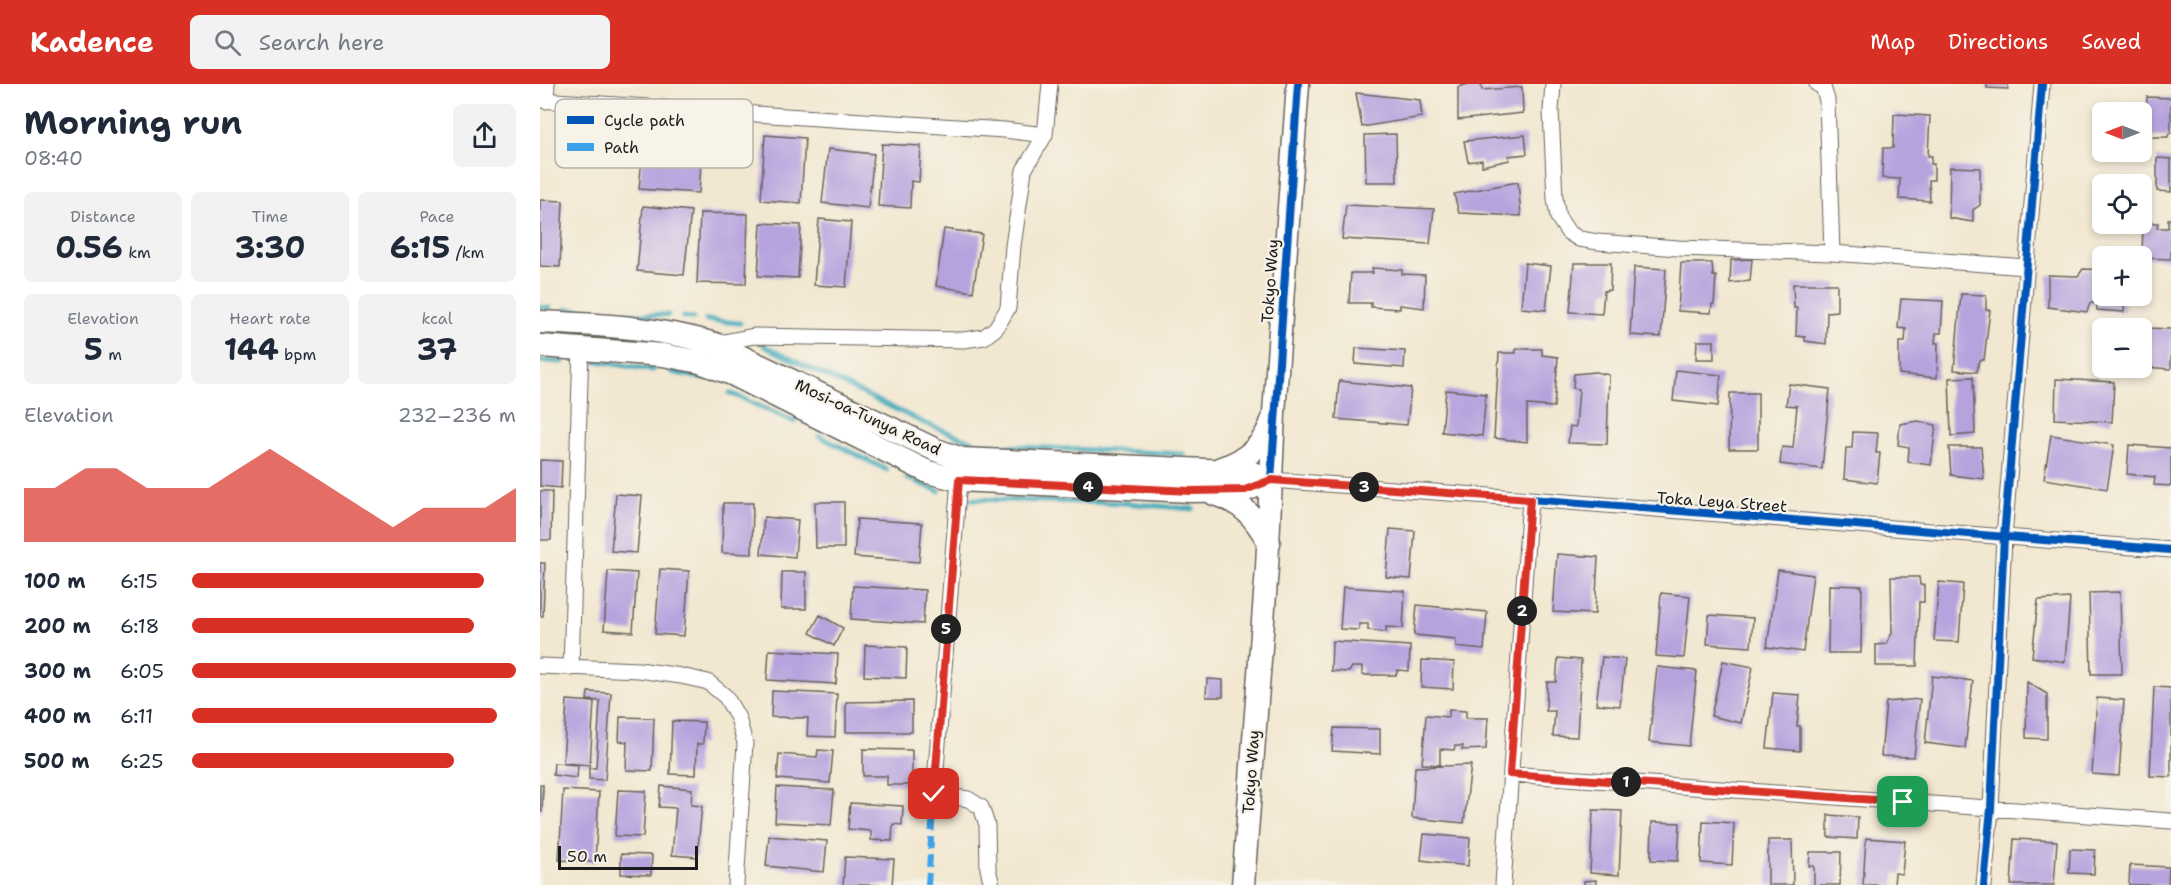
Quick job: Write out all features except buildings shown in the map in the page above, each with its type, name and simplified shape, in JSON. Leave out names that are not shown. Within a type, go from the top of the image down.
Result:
[{"type":"main road","name":"Tokyo Way","points":[[1243,885],[1269,543],[1274,413],[1298,84]]},
{"type":"main road","name":"Mosi-oa-Tunya Road","points":[[540,322],[652,330],[689,336],[715,344],[936,450],[962,459],[1250,472],[1271,480]]},
{"type":"main road","name":"Mosi-oa-Tunya Road","points":[[540,346],[663,355],[700,362],[732,374],[927,472],[959,480],[1191,491],[1245,490],[1271,480]]},
{"type":"main road","points":[[1214,470],[1231,465],[1247,456],[1260,444],[1269,430],[1274,413]]},
{"type":"main road","points":[[1191,491],[1216,494],[1239,505],[1258,522],[1269,543]]},
{"type":"street","points":[[543,100],[547,84]]},
{"type":"street","points":[[700,362],[715,344],[754,336],[964,340],[984,337],[996,328],[1008,308],[1024,170],[1045,135],[1050,84]]},
{"type":"street","points":[[1553,84],[1551,111],[1555,199],[1558,217],[1568,232],[1579,239],[1678,248],[1832,253],[2027,267]]},
{"type":"street","points":[[1817,84],[1823,87],[1827,100],[1832,253]]},
{"type":"street","points":[[1984,885],[1992,808],[2004,537],[2042,84]]},
{"type":"street","points":[[753,114],[1004,130],[1045,135]]},
{"type":"street","points":[[571,668],[581,348]]},
{"type":"street","points":[[959,480],[934,794],[968,799],[981,807],[987,825],[988,869],[992,885]]},
{"type":"street","name":"Toka Leya Street","points":[[1271,480],[2171,550]]},
{"type":"street","points":[[1503,885],[1530,499]]},
{"type":"street","points":[[540,666],[639,670],[681,676],[708,682],[726,697],[738,718],[745,743],[736,885]]},
{"type":"street","points":[[1510,774],[2171,820]]},
{"type":"waterway","points":[[540,307],[550,308]]},
{"type":"waterway","points":[[566,309],[600,312]]},
{"type":"waterway","points":[[624,314],[668,315]]},
{"type":"waterway","points":[[683,317],[693,318]]},
{"type":"waterway","points":[[706,320],[740,323]]},
{"type":"waterway","points":[[764,346],[924,423],[982,445],[1184,454]]},
{"type":"waterway","points":[[540,361],[563,362]]},
{"type":"waterway","points":[[596,361],[653,370]]},
{"type":"waterway","points":[[672,372],[705,379]]},
{"type":"waterway","points":[[730,393],[795,422]]},
{"type":"waterway","points":[[819,436],[887,470]]},
{"type":"waterway","points":[[906,478],[939,491]]},
{"type":"waterway","points":[[969,499],[1124,503],[1193,509]]},
{"type":"marked path","points":[[928,885],[934,794]]},
{"type":"cycle path","points":[[1298,84],[1271,480],[2171,550]]},
{"type":"cycle path","points":[[1984,885],[1991,808],[2004,537],[2042,84]]},
{"type":"route","points":[[934,794],[959,480],[1191,491],[1245,490],[1271,480],[1530,499],[1510,774],[1903,802]]}]
